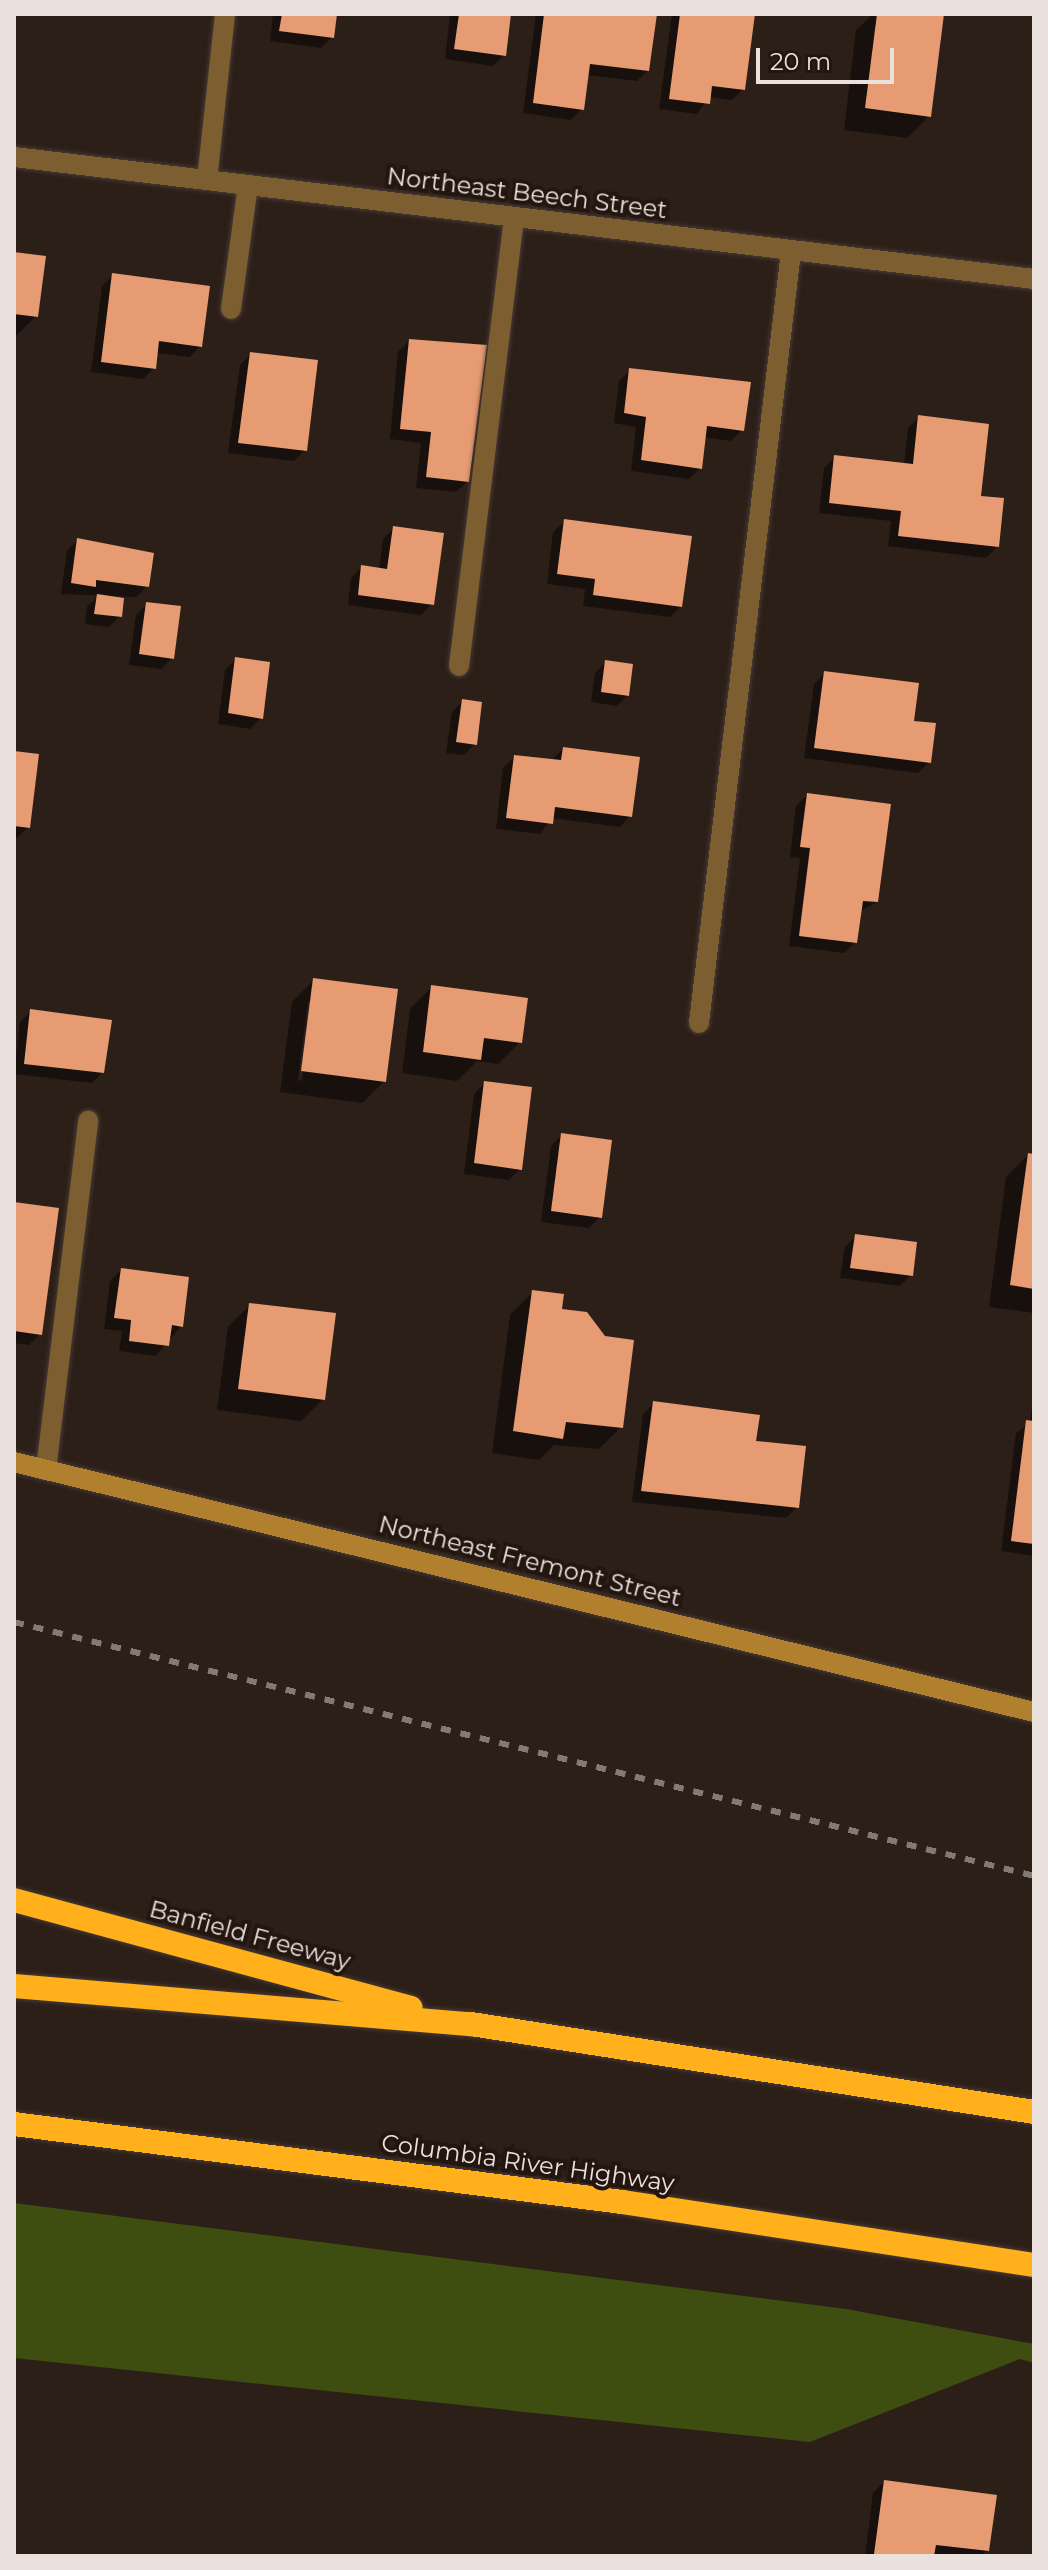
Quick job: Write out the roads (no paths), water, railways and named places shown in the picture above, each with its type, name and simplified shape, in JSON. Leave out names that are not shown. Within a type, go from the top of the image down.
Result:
[{"type":"highway","name":"Banfield Freeway","points":[[14,1900],[471,2024]]},
{"type":"highway","points":[[14,1986],[471,2024],[1034,2112]]},
{"type":"highway","name":"Columbia River Highway","points":[[14,2124],[622,2202],[1034,2265]]},
{"type":"main road","name":"Northeast Fremont Street","points":[[14,1462],[1034,1712]]},
{"type":"street","points":[[207,180],[225,14]]},
{"type":"street","name":"Northeast Beech Street","points":[[14,157],[1034,279]]},
{"type":"street","points":[[231,309],[248,185]]},
{"type":"street","points":[[459,666],[514,217]]},
{"type":"street","points":[[699,1023],[791,251]]},
{"type":"street","points":[[46,1470],[88,1121]]},
{"type":"railway","points":[[14,1622],[1034,1876]]}]
